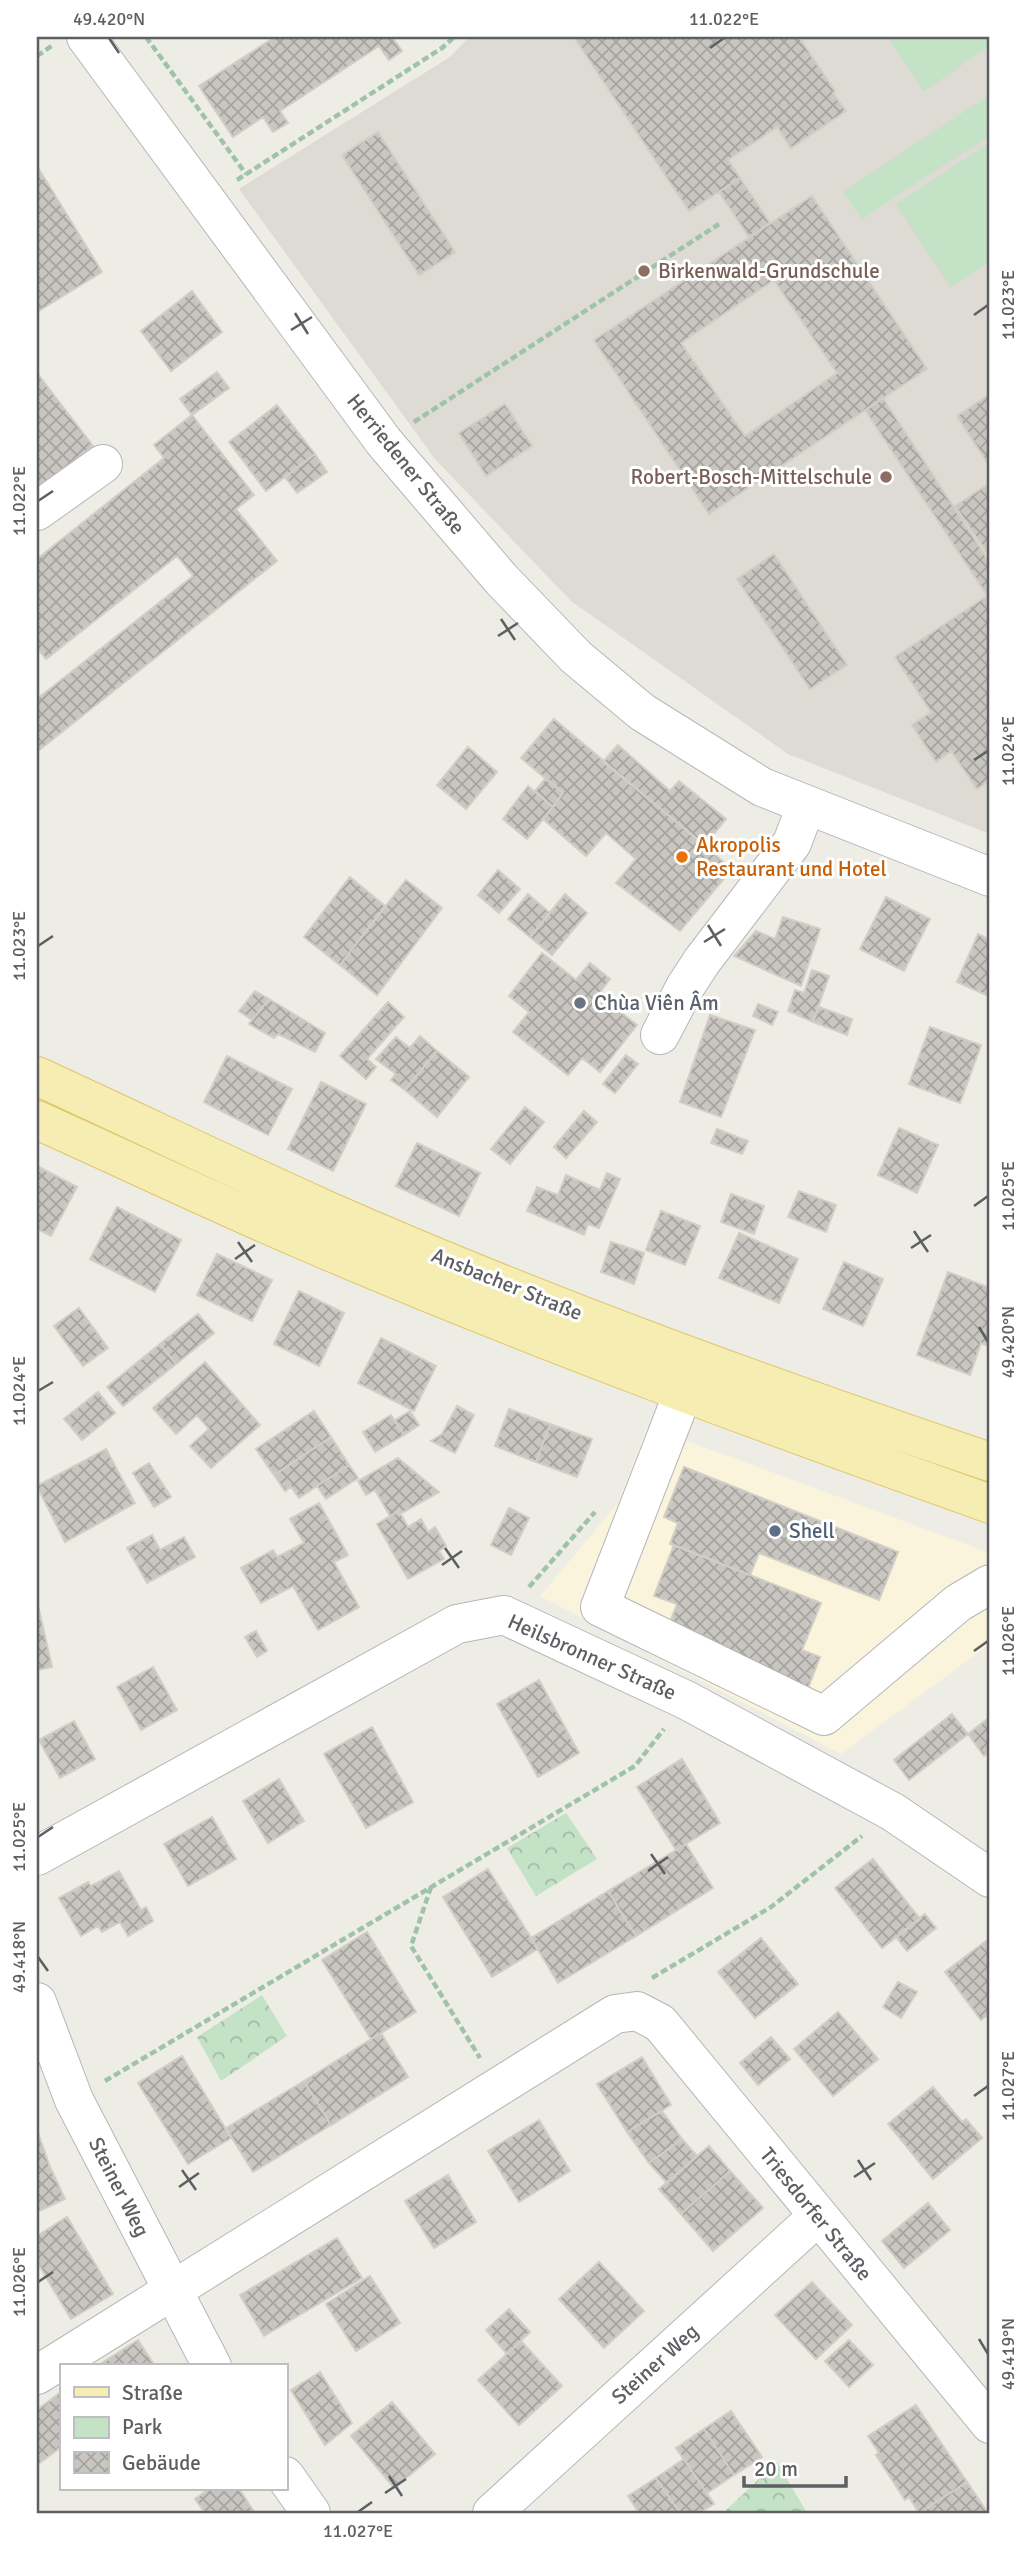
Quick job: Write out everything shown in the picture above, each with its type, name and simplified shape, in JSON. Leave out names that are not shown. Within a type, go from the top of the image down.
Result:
[{"type":"main road","name":"Ansbacher Straße","points":[[37,1076],[325,1209],[484,1276],[764,1385],[990,1462]]},
{"type":"main road","name":"Ansbacher Straße","points":[[37,1120],[299,1238],[683,1393],[990,1504]]},
{"type":"street","name":"Herriedener Straße","points":[[86,37],[384,442],[501,579],[576,657],[642,712],[762,787],[990,877]]},
{"type":"street","points":[[37,511],[103,464]]},
{"type":"street","points":[[660,1035],[702,961],[792,843],[806,806]]},
{"type":"street","points":[[683,1393],[600,1606],[824,1716],[958,1603],[990,1584]]},
{"type":"street","name":"Heilsbronner Straße","points":[[37,1856],[457,1624],[504,1615],[686,1700],[893,1812],[990,1878]]},
{"type":"street","name":"Steiner Weg","points":[[37,2002],[74,2100],[211,2364]]},
{"type":"street","points":[[37,2375],[615,2014],[637,2011]]},
{"type":"street","name":"Triesdorfer Straße","points":[[637,2011],[660,2023],[990,2424]]},
{"type":"street","name":"Steiner Weg","points":[[492,2513],[818,2216]]},
{"type":"street","points":[[287,2479],[311,2513]]},
{"type":"path","points":[[146,37],[246,174]]},
{"type":"path","points":[[207,199],[442,48],[454,37]]},
{"type":"path","points":[[384,442],[719,224]]},
{"type":"path","points":[[504,1615],[598,1508]]},
{"type":"path","points":[[74,2100],[635,1766],[686,1700]]},
{"type":"path","points":[[637,2011],[640,1985],[771,1907],[893,1812]]},
{"type":"path","points":[[432,1886],[411,1946],[498,2087]]},
{"type":"shaded area","name":"Birkenwald-Grundschule","points":[[469,37],[990,37],[990,834],[788,754],[571,601],[435,459],[239,189],[450,57]]},
{"type":"shaded area","points":[[647,1426],[990,1553],[990,1644],[841,1754],[540,1596],[618,1503]]},
{"type":"green space","points":[[887,37],[990,37],[990,46],[924,91]]},
{"type":"green space","points":[[990,95],[990,135],[862,219],[843,192]]},
{"type":"green space","points":[[990,143],[990,262],[951,287],[896,204]]},
{"type":"green space","points":[[566,1813],[597,1859],[536,1896],[507,1848]]},
{"type":"green space","points":[[262,1995],[287,2036],[221,2081],[197,2037]]},
{"type":"green space","points":[[777,2462],[807,2513],[723,2513]]},
{"type":"building","points":[[275,37],[392,37],[402,51],[389,60],[379,46],[280,111],[288,123],[273,132],[263,117],[233,137],[199,86]]},
{"type":"building","points":[[574,37],[799,37],[846,111],[791,148],[777,127],[728,160],[740,178],[689,211]]},
{"type":"building","points":[[378,132],[455,252],[419,275],[342,155]]},
{"type":"building","points":[[37,166],[102,272],[37,312]]},
{"type":"building","points":[[740,178],[770,223],[749,237],[719,192]]},
{"type":"building","points":[[812,196],[927,369],[709,514],[594,340]],"holes":[[[774,280],[837,373],[745,436],[681,343]]]},
{"type":"building","points":[[192,291],[222,332],[171,371],[141,331]]},
{"type":"building","points":[[217,372],[229,388],[192,415],[180,399]]},
{"type":"building","points":[[37,373],[93,446],[37,489]]},
{"type":"building","points":[[990,394],[990,467],[957,416]]},
{"type":"building","points":[[883,398],[990,563],[990,600],[865,410]]},
{"type":"building","points":[[505,404],[532,446],[486,476],[459,433]]},
{"type":"building","points":[[277,405],[315,454],[266,491],[229,442]]},
{"type":"building","points":[[192,415],[254,495],[236,509],[277,561],[38,751],[37,699],[193,576],[177,556],[46,659],[37,648],[37,559],[164,458],[154,445]]},
{"type":"building","points":[[315,454],[327,472],[297,493],[285,477]]},
{"type":"building","points":[[990,483],[990,557],[955,506]]},
{"type":"building","points":[[774,554],[847,665],[810,689],[737,579]]},
{"type":"building","points":[[987,596],[990,600],[990,780],[977,789],[951,751],[936,762],[912,725],[931,712],[895,657]]},
{"type":"building","points":[[554,719],[732,869],[680,931],[616,883],[636,859],[606,833],[586,856],[543,819],[563,793],[521,758]]},
{"type":"building","points":[[618,745],[670,791],[679,781],[726,819],[705,845],[603,762]]},
{"type":"building","points":[[468,747],[497,772],[466,809],[437,785]]},
{"type":"building","points":[[546,778],[563,793],[553,807],[535,791]]},
{"type":"building","points":[[528,786],[553,807],[527,839],[503,819]]},
{"type":"building","points":[[498,870],[520,889],[499,913],[478,895]]},
{"type":"building","points":[[350,877],[385,906],[340,965],[304,937]]},
{"type":"building","points":[[406,880],[442,908],[377,995],[340,965]]},
{"type":"building","points":[[528,894],[550,913],[530,937],[508,919]]},
{"type":"building","points":[[565,894],[587,913],[552,955],[530,937]]},
{"type":"building","points":[[886,897],[930,919],[904,971],[860,949]]},
{"type":"building","points":[[783,917],[820,929],[801,986],[734,956],[756,931],[775,939]]},
{"type":"building","points":[[978,934],[990,940],[988,996],[957,982]]},
{"type":"building","points":[[542,953],[576,980],[590,963],[610,979],[598,995],[637,1025],[600,1072],[582,1058],[568,1075],[513,1032],[529,1012],[509,996]]},
{"type":"building","points":[[812,970],[829,976],[813,1022],[788,1011],[795,990],[804,993]]},
{"type":"building","points":[[255,991],[269,999],[252,1020],[239,1011]]},
{"type":"building","points":[[269,999],[325,1033],[315,1052],[278,1034],[274,1038],[249,1024]]},
{"type":"building","points":[[388,1002],[404,1017],[367,1059],[376,1067],[366,1079],[340,1056]]},
{"type":"building","points":[[758,1004],[778,1012],[772,1025],[753,1016]]},
{"type":"building","points":[[819,1007],[852,1019],[847,1035],[813,1022]]},
{"type":"building","points":[[710,1015],[755,1030],[721,1117],[680,1102]]},
{"type":"building","points":[[930,1027],[981,1045],[960,1103],[909,1084]]},
{"type":"building","points":[[420,1036],[437,1051],[405,1090],[391,1080],[396,1074],[376,1059],[396,1037],[410,1048]]},
{"type":"building","points":[[437,1051],[469,1077],[437,1117],[405,1090]]},
{"type":"building","points":[[626,1055],[638,1064],[615,1093],[603,1084]]},
{"type":"building","points":[[227,1056],[292,1089],[268,1135],[204,1102]]},
{"type":"building","points":[[321,1082],[366,1104],[333,1171],[288,1149]]},
{"type":"building","points":[[525,1107],[544,1122],[510,1164],[491,1149]]},
{"type":"building","points":[[584,1111],[597,1122],[566,1158],[554,1147]]},
{"type":"building","points":[[899,1128],[938,1145],[917,1193],[878,1175]]},
{"type":"building","points":[[717,1129],[748,1141],[742,1154],[711,1143]]},
{"type":"building","points":[[417,1143],[480,1173],[459,1216],[396,1186]]},
{"type":"building","points":[[37,1166],[77,1187],[51,1236],[37,1229]]},
{"type":"building","points":[[607,1173],[620,1179],[599,1228],[588,1224],[584,1235],[527,1211],[537,1187],[558,1195],[566,1175],[600,1190]]},
{"type":"building","points":[[799,1191],[836,1205],[826,1232],[788,1217]]},
{"type":"building","points":[[731,1194],[764,1206],[754,1234],[721,1222]]},
{"type":"building","points":[[117,1207],[181,1240],[155,1292],[90,1259]]},
{"type":"building","points":[[661,1211],[700,1226],[685,1265],[646,1250]]},
{"type":"building","points":[[739,1233],[798,1259],[779,1303],[719,1278]]},
{"type":"building","points":[[611,1242],[644,1253],[634,1284],[601,1272]]},
{"type":"building","points":[[217,1254],[272,1280],[252,1321],[197,1295]]},
{"type":"building","points":[[844,1262],[883,1279],[863,1326],[823,1309]]},
{"type":"building","points":[[948,1272],[990,1288],[990,1347],[981,1343],[970,1375],[917,1355]]},
{"type":"building","points":[[299,1291],[344,1313],[319,1366],[274,1344]]},
{"type":"building","points":[[79,1308],[108,1348],[83,1366],[54,1326]]},
{"type":"building","points":[[198,1314],[214,1333],[176,1364],[160,1344]]},
{"type":"building","points":[[381,1338],[436,1366],[414,1411],[358,1383]]},
{"type":"building","points":[[160,1344],[176,1364],[123,1406],[107,1387]]},
{"type":"building","points":[[205,1362],[260,1425],[211,1468],[190,1446],[209,1429],[197,1415],[176,1434],[153,1408]]},
{"type":"building","points":[[98,1392],[115,1413],[82,1440],[64,1419]]},
{"type":"building","points":[[457,1406],[474,1415],[455,1453],[431,1441],[442,1434]]},
{"type":"building","points":[[509,1409],[550,1424],[536,1462],[495,1446]]},
{"type":"building","points":[[314,1411],[331,1437],[274,1475],[256,1449]]},
{"type":"building","points":[[410,1411],[419,1425],[404,1435],[395,1420]]},
{"type":"building","points":[[391,1415],[404,1435],[375,1452],[363,1432]]},
{"type":"building","points":[[550,1424],[592,1439],[577,1477],[536,1462]]},
{"type":"building","points":[[331,1437],[349,1465],[299,1498],[291,1487],[285,1491],[274,1475]]},
{"type":"building","points":[[106,1449],[135,1503],[65,1542],[37,1486]]},
{"type":"building","points":[[398,1458],[439,1492],[400,1514],[399,1511],[390,1516],[375,1490],[366,1495],[358,1481]]},
{"type":"building","points":[[149,1463],[171,1497],[154,1507],[133,1473]]},
{"type":"building","points":[[349,1465],[358,1478],[326,1499],[317,1486]]},
{"type":"building","points":[[684,1467],[898,1552],[879,1600],[759,1553],[750,1575],[670,1544],[678,1523],[664,1517]]},
{"type":"building","points":[[319,1503],[348,1555],[334,1562],[359,1607],[318,1630],[293,1586],[261,1603],[241,1568],[273,1550],[277,1557],[304,1543],[290,1519]]},
{"type":"building","points":[[509,1508],[529,1518],[511,1555],[491,1545]]},
{"type":"building","points":[[399,1511],[408,1527],[421,1519],[428,1532],[435,1527],[446,1546],[439,1551],[444,1559],[408,1579],[377,1524]]},
{"type":"building","points":[[152,1535],[160,1550],[184,1537],[195,1557],[147,1583],[127,1548]]},
{"type":"building","points":[[674,1545],[821,1603],[802,1650],[820,1657],[808,1688],[703,1646],[706,1637],[670,1622],[677,1604],[654,1596]]},
{"type":"building","points":[[37,1601],[52,1667],[37,1670]]},
{"type":"building","points":[[256,1631],[267,1651],[257,1657],[245,1637]]},
{"type":"building","points":[[153,1667],[177,1710],[141,1730],[117,1687]]},
{"type":"building","points":[[539,1680],[579,1753],[538,1777],[497,1704]]},
{"type":"building","points":[[952,1714],[968,1734],[909,1780],[894,1760]]},
{"type":"building","points":[[990,1717],[990,1750],[984,1756],[968,1734]]},
{"type":"building","points":[[74,1721],[95,1759],[60,1778],[39,1740]]},
{"type":"building","points":[[372,1727],[413,1802],[366,1828],[324,1754]]},
{"type":"building","points":[[682,1759],[720,1823],[676,1850],[637,1787]]},
{"type":"building","points":[[279,1779],[304,1821],[268,1843],[243,1801]]},
{"type":"building","points":[[212,1817],[236,1859],[188,1886],[164,1844]]},
{"type":"building","points":[[686,1844],[713,1888],[636,1936],[608,1891]]},
{"type":"building","points":[[873,1859],[920,1919],[882,1948],[835,1888]]},
{"type":"building","points":[[488,1869],[538,1949],[492,1977],[443,1897]]},
{"type":"building","points":[[119,1871],[141,1910],[146,1907],[153,1921],[128,1936],[120,1922],[102,1932],[98,1926],[81,1936],[59,1898],[88,1882],[91,1886]]},
{"type":"building","points":[[608,1891],[636,1936],[558,1983],[531,1938]]},
{"type":"building","points":[[925,1914],[936,1928],[907,1951],[896,1937]]},
{"type":"building","points":[[367,1932],[416,2012],[371,2039],[322,1960]]},
{"type":"building","points":[[761,1938],[798,1984],[755,2018],[718,1972]]},
{"type":"building","points":[[990,1938],[990,2013],[981,2020],[945,1972]]},
{"type":"building","points":[[898,1982],[917,1992],[901,2018],[883,2007]]},
{"type":"building","points":[[838,2012],[878,2059],[833,2096],[794,2049]]},
{"type":"building","points":[[381,2033],[408,2077],[331,2125],[304,2081]]},
{"type":"building","points":[[771,2037],[790,2059],[758,2085],[740,2063]]},
{"type":"building","points":[[182,2056],[231,2138],[188,2164],[138,2083]]},
{"type":"building","points":[[642,2057],[671,2105],[627,2132],[597,2084]]},
{"type":"building","points":[[304,2081],[331,2125],[253,2172],[226,2128]]},
{"type":"building","points":[[933,2087],[962,2122],[966,2119],[982,2138],[933,2179],[888,2124]]},
{"type":"building","points":[[662,2111],[682,2139],[649,2163],[627,2132]]},
{"type":"building","points":[[539,2120],[570,2171],[519,2202],[488,2151]]},
{"type":"building","points":[[37,2130],[65,2199],[37,2212]]},
{"type":"building","points":[[682,2139],[697,2156],[667,2183],[649,2163]]},
{"type":"building","points":[[709,2146],[730,2171],[681,2214],[659,2189]]},
{"type":"building","points":[[730,2171],[763,2208],[713,2251],[681,2214]]},
{"type":"building","points":[[448,2175],[476,2222],[434,2248],[405,2201]]},
{"type":"building","points":[[928,2203],[950,2230],[904,2268],[882,2241]]},
{"type":"building","points":[[67,2217],[113,2294],[71,2319],[37,2262],[37,2236]]},
{"type":"building","points":[[337,2238],[362,2278],[264,2336],[240,2295]]},
{"type":"building","points":[[599,2262],[644,2311],[604,2348],[559,2299]]},
{"type":"building","points":[[370,2276],[400,2323],[356,2351],[326,2304]]},
{"type":"building","points":[[812,2282],[852,2325],[816,2359],[775,2315]]},
{"type":"building","points":[[509,2309],[530,2332],[507,2354],[486,2330]]},
{"type":"building","points":[[138,2340],[154,2364],[100,2364]]},
{"type":"building","points":[[849,2340],[873,2365],[849,2387],[825,2361]]},
{"type":"building","points":[[521,2341],[562,2386],[519,2425],[478,2380]]},
{"type":"building","points":[[320,2372],[352,2423],[325,2445],[291,2390]]},
{"type":"building","points":[[60,2393],[60,2448],[37,2465],[37,2410]]},
{"type":"building","points":[[392,2402],[435,2454],[394,2488],[351,2436]]},
{"type":"building","points":[[916,2405],[967,2482],[919,2513],[909,2497],[905,2500],[876,2455],[879,2453],[868,2436]]},
{"type":"building","points":[[731,2411],[762,2457],[734,2475],[704,2429]]},
{"type":"building","points":[[704,2429],[734,2475],[707,2493],[676,2448]]},
{"type":"building","points":[[684,2459],[714,2504],[699,2513],[680,2513],[656,2478]]},
{"type":"building","points":[[656,2478],[680,2513],[639,2513],[628,2496]]},
{"type":"building","points":[[967,2482],[988,2513],[919,2513]]},
{"type":"building","points":[[208,2490],[240,2490],[255,2513],[205,2513],[195,2499]]},
{"type":"place","name":"Birkenwald-Grundschule","points":[[644,271]]},
{"type":"place","name":"Robert-Bosch-Mittelschule","points":[[886,477]]},
{"type":"place","name":"Akropolis Restaurant und Hotel","points":[[682,857]]},
{"type":"place","name":"Chùa Viên Âm","points":[[580,1003]]},
{"type":"place","name":"Shell","points":[[775,1531]]}]
